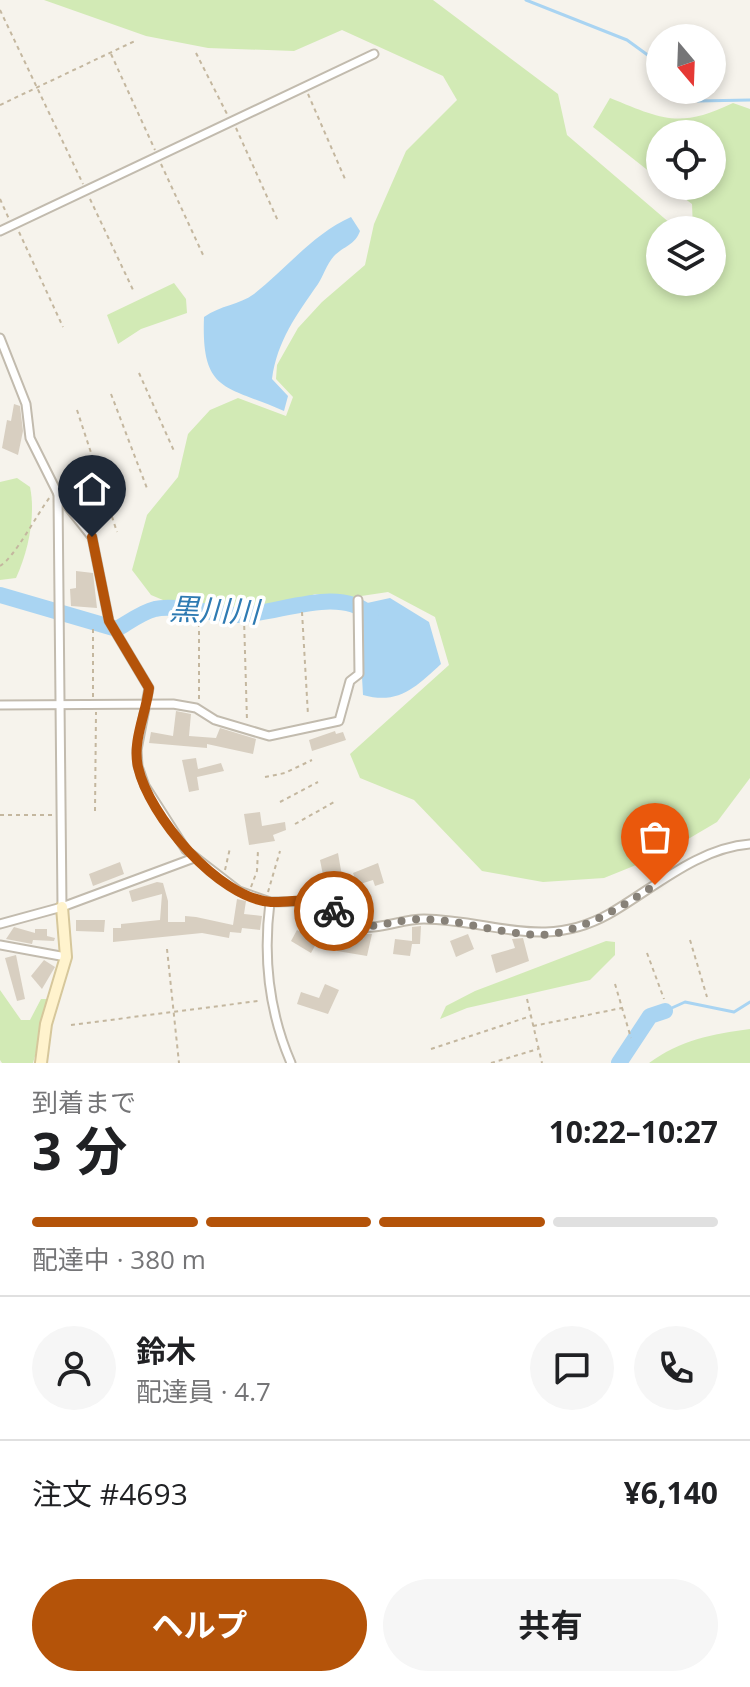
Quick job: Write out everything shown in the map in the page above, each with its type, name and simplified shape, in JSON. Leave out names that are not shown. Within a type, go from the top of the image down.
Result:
[{"type":"street","points":[[0,231],[374,54]]},
{"type":"street","points":[[0,338],[26,404],[30,438],[57,492],[92,537],[109,621],[149,688],[137,750],[138,766],[145,786],[194,858],[227,885],[269,900],[320,901],[349,922],[366,928],[411,919],[445,920],[543,935],[560,933],[610,914],[671,874],[720,851],[750,844]]},
{"type":"street","points":[[41,1063],[46,1024],[66,957],[62,907],[57,492]]},
{"type":"street","points":[[0,705],[196,708],[215,720],[269,736],[339,721],[350,681],[359,674],[358,600]]},
{"type":"street","points":[[0,924],[62,907],[194,858]]},
{"type":"street","points":[[269,900],[269,979],[278,1027],[291,1063]]},
{"type":"street","points":[[0,945],[66,957]]},
{"type":"path","points":[[0,10],[83,185]]},
{"type":"path","points":[[0,105],[137,40]]},
{"type":"path","points":[[110,53],[156,151]]},
{"type":"path","points":[[196,53],[228,117]]},
{"type":"path","points":[[308,94],[345,179]]},
{"type":"path","points":[[236,128],[278,221]]},
{"type":"path","points":[[161,164],[204,257]]},
{"type":"path","points":[[90,198],[134,292]]},
{"type":"path","points":[[0,199],[9,220]]},
{"type":"path","points":[[19,232],[63,327]]},
{"type":"path","points":[[139,373],[174,451]]},
{"type":"path","points":[[111,394],[148,491]]},
{"type":"path","points":[[77,410],[117,532]]},
{"type":"path","points":[[0,566],[14,555],[18,543],[57,492]]},
{"type":"path","points":[[302,612],[308,715]]},
{"type":"path","points":[[244,618],[247,726]]},
{"type":"path","points":[[199,619],[199,704]]},
{"type":"path","points":[[93,627],[93,700]]},
{"type":"path","points":[[95,811],[96,711]]},
{"type":"path","points":[[265,777],[285,773],[312,760]]},
{"type":"path","points":[[280,802],[318,782]]},
{"type":"path","points":[[295,824],[336,801]]},
{"type":"path","points":[[0,815],[55,815]]},
{"type":"path","points":[[223,877],[230,848]]},
{"type":"path","points":[[249,892],[257,871],[258,850]]},
{"type":"path","points":[[269,900],[280,851]]},
{"type":"path","points":[[690,940],[707,997]]},
{"type":"path","points":[[167,949],[179,1063]]},
{"type":"path","points":[[647,953],[664,999]]},
{"type":"path","points":[[615,984],[631,1038]]},
{"type":"path","points":[[527,999],[542,1063]]},
{"type":"path","points":[[71,1025],[258,1001]]},
{"type":"path","points":[[533,1026],[622,1008]]},
{"type":"path","points":[[431,1049],[531,1016]]},
{"type":"path","points":[[491,1063],[539,1048]]},
{"type":"green space","points":[[44,0],[433,0],[558,94],[567,135],[662,216],[646,216],[646,296],[726,296],[726,216],[692,216],[692,204],[687,200],[726,200],[726,120],[646,120],[646,169],[593,127],[610,98],[671,118],[698,116],[733,103],[750,109],[750,778],[717,822],[661,855],[604,878],[543,882],[482,871],[414,800],[360,778],[350,754],[449,665],[435,617],[388,592],[348,598],[315,594],[280,608],[182,608],[151,595],[132,570],[147,515],[178,477],[188,434],[210,410],[238,398],[286,416],[293,397],[276,379],[277,365],[298,328],[322,302],[365,265],[374,224],[406,151],[457,100],[443,76],[342,30],[294,51],[208,48],[146,36]]},
{"type":"green space","points":[[174,283],[186,299],[187,313],[141,329],[118,344],[107,315]]},
{"type":"green space","points":[[17,478],[30,487],[30,534],[16,578],[0,580],[0,482]]},
{"type":"green space","points":[[606,941],[615,942],[615,955],[590,980],[467,1008],[440,1019],[446,1006],[475,991]]},
{"type":"green space","points":[[0,990],[21,1020],[30,1020],[41,999],[47,999],[48,1011],[33,1063],[2,1063],[0,1060]]},
{"type":"green space","points":[[750,1029],[750,1063],[649,1063],[697,1039]]},
{"type":"water","points":[[351,217],[360,231],[358,236],[331,259],[278,352],[272,379],[288,396],[284,411],[221,383],[207,361],[204,317],[254,294],[312,242]]},
{"type":"water","points":[[390,598],[429,622],[441,664],[415,687],[397,696],[363,695],[358,605]]},
{"type":"building","points":[[14,404],[20,406],[23,431],[18,455],[2,448],[7,420],[11,421]]},
{"type":"building","points":[[76,571],[93,573],[97,608],[71,606],[70,589],[76,588]]},
{"type":"building","points":[[176,711],[191,714],[189,736],[216,738],[220,728],[256,739],[253,754],[207,744],[207,748],[149,743],[151,732],[173,736]]},
{"type":"building","points":[[335,731],[336,734],[343,732],[346,740],[312,751],[309,740]]},
{"type":"building","points":[[196,758],[198,769],[221,763],[224,771],[197,777],[199,790],[189,792],[182,760]]},
{"type":"building","points":[[260,812],[262,826],[285,822],[286,830],[273,835],[275,841],[249,845],[244,814]]},
{"type":"building","points":[[338,853],[343,882],[334,884],[335,892],[327,895],[320,860]]},
{"type":"building","points":[[120,862],[124,874],[93,886],[89,874]]},
{"type":"building","points":[[378,863],[384,883],[375,886],[373,880],[357,885],[353,873]]},
{"type":"building","points":[[163,883],[168,901],[168,922],[185,922],[185,916],[233,925],[237,899],[246,901],[244,914],[262,916],[260,930],[242,928],[241,933],[230,932],[229,938],[202,933],[113,942],[113,928],[121,928],[121,924],[160,920],[162,894],[132,902],[129,891]]},
{"type":"building","points":[[306,915],[318,919],[312,939],[317,942],[311,953],[291,941],[297,930],[301,932]]},
{"type":"building","points":[[76,920],[105,920],[104,932],[76,931]]},
{"type":"building","points":[[421,926],[420,944],[412,944],[410,956],[393,954],[395,939],[412,941],[412,927]]},
{"type":"building","points":[[14,927],[35,933],[35,929],[47,929],[47,936],[55,938],[54,941],[33,940],[32,944],[6,939]]},
{"type":"building","points":[[365,934],[372,934],[367,956],[337,951],[340,936],[363,939]]},
{"type":"building","points":[[468,934],[474,949],[456,957],[450,941]]},
{"type":"building","points":[[523,938],[529,961],[496,973],[491,955],[515,948],[512,939]]},
{"type":"building","points":[[16,955],[25,999],[17,1001],[5,958]]},
{"type":"building","points":[[44,960],[55,967],[42,989],[31,976]]},
{"type":"building","points":[[325,984],[339,990],[328,1014],[297,1004],[301,992],[319,998]]},
{"type":"waterway","points":[[526,0],[627,40],[646,54]]},
{"type":"waterway","points":[[726,100],[750,100]]},
{"type":"waterway","name":"黒川川","points":[[0,595],[117,629],[145,612],[163,608],[235,615],[341,602],[357,606],[371,615]]},
{"type":"waterway","points":[[665,1011],[685,1002],[734,1012],[750,1002]]},
{"type":"waterway","points":[[619,1063],[650,1016],[665,1011]]},
{"type":"way so far","points":[[334,911],[358,927],[366,928],[411,919],[445,920],[543,935],[560,933],[610,914],[655,885]]},
{"type":"route","points":[[92,537],[109,621],[149,688],[137,750],[138,766],[145,786],[186,850],[212,874],[239,891],[270,902],[312,899],[334,911]]}]
